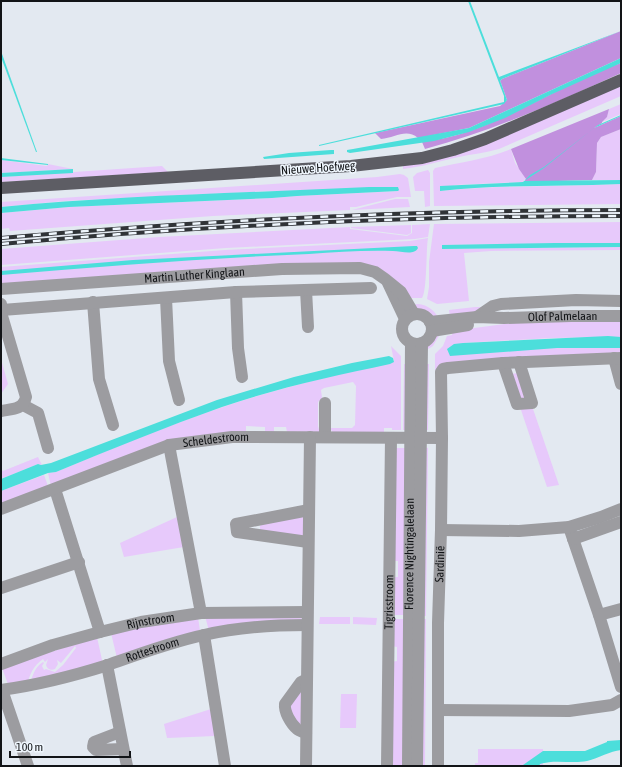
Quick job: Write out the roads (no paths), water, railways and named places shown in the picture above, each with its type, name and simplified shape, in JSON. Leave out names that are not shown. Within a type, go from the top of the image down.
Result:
[{"type":"main road","name":"Nieuwe Hoefweg","points":[[1,188],[352,166],[422,158],[453,150],[485,139],[621,80]]},
{"type":"street","name":"Martin Luther Kinglaan","points":[[1,289],[282,269],[360,268],[375,272],[386,279],[400,292],[409,316]]},
{"type":"street","points":[[1,410],[17,408],[23,405],[26,397],[1,306],[166,298],[236,292],[371,288]]},
{"type":"street","points":[[306,290],[308,327]]},
{"type":"street","points":[[236,292],[238,348],[242,377]]},
{"type":"street","points":[[166,298],[169,361],[179,400]]},
{"type":"street","points":[[477,317],[493,306],[501,304],[576,300],[621,301]]},
{"type":"street","points":[[93,302],[99,378],[113,425]]},
{"type":"street","points":[[423,315],[431,327],[427,340],[416,343],[405,339],[402,332],[402,325],[409,316],[423,315]]},
{"type":"street","name":"Olof Palmelaan","points":[[431,327],[477,317],[621,316]]},
{"type":"street","name":"Olof Palmelaan","points":[[431,327],[504,318]]},
{"type":"street","name":"Florence Nightingalelaan","points":[[416,343],[417,766]]},
{"type":"street","points":[[519,362],[532,403],[517,404],[503,363],[519,362],[618,358],[621,384]]},
{"type":"street","name":"Sardinië","points":[[438,766],[438,623],[442,438],[441,372],[443,369],[448,368],[503,363]]},
{"type":"street","points":[[325,403],[325,437]]},
{"type":"street","points":[[23,405],[38,413],[48,448]]},
{"type":"street","name":"Scheldestroom","points":[[1,509],[169,445],[232,437],[442,438]]},
{"type":"street","points":[[306,766],[310,437]]},
{"type":"street","name":"Florence Nightingalelaan","points":[[408,766],[416,437]]},
{"type":"street","name":"Tigrisstroom","points":[[387,766],[390,438]]},
{"type":"street","points":[[169,445],[201,613]]},
{"type":"street","points":[[55,488],[100,632]]},
{"type":"street","points":[[571,533],[601,517],[621,509]]},
{"type":"street","points":[[308,542],[237,532],[236,524],[309,510]]},
{"type":"street","points":[[256,535],[257,520]]},
{"type":"street","points":[[441,530],[571,533],[621,522]]},
{"type":"street","points":[[571,533],[599,614],[621,687]]},
{"type":"street","points":[[1,588],[79,562]]},
{"type":"street","points":[[599,614],[621,609]]},
{"type":"street","name":"Rijnstroom","points":[[1,664],[53,645],[142,622],[201,613],[307,612]]},
{"type":"street","name":"Rottestroom","points":[[1,690],[28,687],[48,682],[107,665],[146,651],[204,635],[264,626],[307,625]]},
{"type":"street","points":[[204,635],[225,766]]},
{"type":"street","points":[[107,665],[127,766]]},
{"type":"street","points":[[306,733],[297,730],[286,714],[285,704],[301,682],[307,681]]},
{"type":"street","points":[[1,690],[28,766]]},
{"type":"street","points":[[438,710],[568,711],[612,705],[621,700]]},
{"type":"street","points":[[120,732],[94,742],[93,747],[96,750],[124,750]]},
{"type":"water","points":[[468,1],[470,1],[499,77],[621,31],[502,79],[500,81],[507,100],[504,104],[319,146],[504,102],[504,96]]},
{"type":"water","points":[[1,51],[37,152],[1,57]]},
{"type":"water","points":[[621,58],[621,63],[550,95],[505,118],[469,132],[434,141],[350,153],[347,152],[347,150],[469,128]]},
{"type":"water","points":[[621,115],[621,116],[594,128],[598,125]]},
{"type":"water","points":[[589,132],[544,168],[524,181],[530,175],[544,167]]},
{"type":"water","points":[[334,150],[334,154],[264,159],[263,157],[289,153]]},
{"type":"water","points":[[1,158],[48,164],[48,165],[1,160]]},
{"type":"water","points":[[73,169],[73,173],[1,177],[1,173]]},
{"type":"water","points":[[621,180],[621,184],[508,186],[440,191],[440,186],[524,181]]},
{"type":"water","points":[[369,187],[398,187],[399,190],[272,198],[69,207],[1,213],[1,207],[47,203]]},
{"type":"water","points":[[621,243],[621,247],[442,249],[442,245]]},
{"type":"water","points":[[417,246],[418,248],[414,252],[362,251],[232,258],[116,265],[1,275],[1,271],[133,260]]},
{"type":"water","points":[[608,336],[621,337],[621,348],[557,348],[450,356],[447,349],[454,344],[463,343]]},
{"type":"water","points":[[389,356],[393,358],[394,362],[390,364],[306,383],[243,400],[159,430],[56,472],[48,473],[1,491],[1,479],[38,464],[41,465],[51,463],[217,400],[294,377]]},
{"type":"water","points":[[621,740],[621,750],[587,761],[552,762],[540,764],[539,766],[516,766],[523,765],[543,751],[585,751],[607,741]]},
{"type":"railway","points":[[1,238],[156,226],[311,217],[543,210],[621,210]]},
{"type":"railway","points":[[1,244],[78,237],[311,223],[543,216],[621,216]]}]
